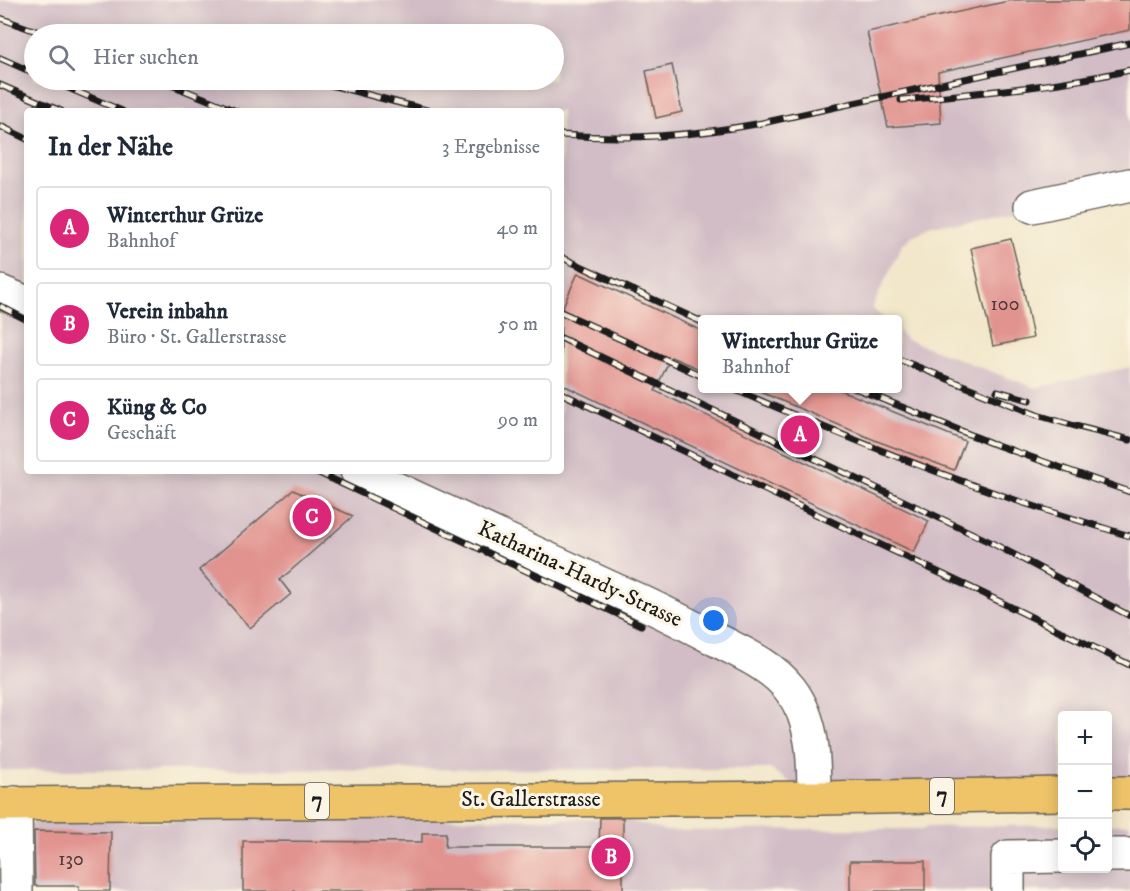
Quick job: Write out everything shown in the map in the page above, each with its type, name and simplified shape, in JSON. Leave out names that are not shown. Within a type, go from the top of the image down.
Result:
[{"type":"main road","points":[[1112,793],[1130,793]]},
{"type":"main road","name":"St. Gallerstrasse","points":[[7,804],[1058,794]]},
{"type":"street","points":[[1032,206],[1130,185]]},
{"type":"street","points":[[0,292],[24,302]]},
{"type":"street","name":"Katharina-Hardy-Strasse","points":[[364,474],[676,618],[760,662],[783,681],[799,704],[811,741],[814,798]]},
{"type":"street","points":[[7,804],[16,891]]},
{"type":"street","points":[[1112,855],[1130,855]]},
{"type":"street","points":[[1008,891],[1008,857],[1058,856]]},
{"type":"shaded area","points":[[0,0],[1130,0],[1130,185],[933,227],[912,236],[902,245],[872,308],[880,315],[698,315],[698,393],[902,393],[902,335],[906,339],[1035,388],[1130,367],[1130,793],[1112,793],[1112,711],[1058,711],[1058,794],[814,798],[770,769],[0,770]]},
{"type":"shaded area","points":[[269,818],[624,819],[665,831],[925,829],[926,827],[1058,825],[1058,873],[1112,873],[1112,825],[1130,824],[1130,891],[0,891],[0,827],[45,821]]},
{"type":"building","points":[[1013,0],[1130,0],[1130,30],[938,72],[941,123],[888,127],[867,32]]},
{"type":"building","points":[[672,65],[682,112],[656,118],[646,71]]},
{"type":"building","points":[[1011,239],[1033,338],[993,346],[971,248]]},
{"type":"building","points":[[578,273],[698,329],[698,368],[671,357],[655,391],[929,521],[914,552],[564,385],[564,304]]},
{"type":"building","points":[[763,393],[847,393],[965,441],[954,470],[877,441]]},
{"type":"building","points":[[293,490],[353,516],[280,580],[291,594],[250,628],[199,570]]},
{"type":"building","points":[[600,818],[623,818],[623,891],[243,891],[243,841],[422,842],[422,833],[446,833],[445,847],[599,847]]},
{"type":"building","points":[[34,831],[111,832],[110,891],[79,891],[79,886],[35,886]]},
{"type":"building","points":[[850,861],[925,861],[925,891],[850,891]]},
{"type":"railway","points":[[0,18],[24,27]]},
{"type":"railway","points":[[564,135],[637,137],[686,134],[762,123],[1130,43]]},
{"type":"railway","points":[[0,58],[24,69]]},
{"type":"railway","points":[[901,100],[1044,85],[1130,70]]},
{"type":"railway","points":[[0,85],[54,108]]},
{"type":"railway","points":[[73,90],[115,108]]},
{"type":"railway","points":[[184,90],[229,108]]},
{"type":"railway","points":[[350,90],[419,108]]},
{"type":"railway","points":[[0,126],[24,138]]},
{"type":"railway","points":[[564,258],[698,320]]},
{"type":"railway","points":[[0,306],[24,318]]},
{"type":"railway","points":[[564,313],[698,374]]},
{"type":"railway","points":[[564,339],[990,542],[1130,616]]},
{"type":"railway","points":[[902,361],[1037,415],[1130,440]]},
{"type":"railway","points":[[997,391],[1030,400]]},
{"type":"railway","points":[[743,393],[948,476],[1021,502],[1130,536]]},
{"type":"railway","points":[[867,393],[991,443],[1130,492]]},
{"type":"railway","points":[[564,394],[1130,665]]},
{"type":"railway","points":[[321,474],[641,625]]},
{"type":"place","name":"Winterthur Grüze","points":[[800,435]]},
{"type":"place","name":"Küng & Co","points":[[312,517]]},
{"type":"place","name":"Verein inbahn","points":[[611,857]]}]
